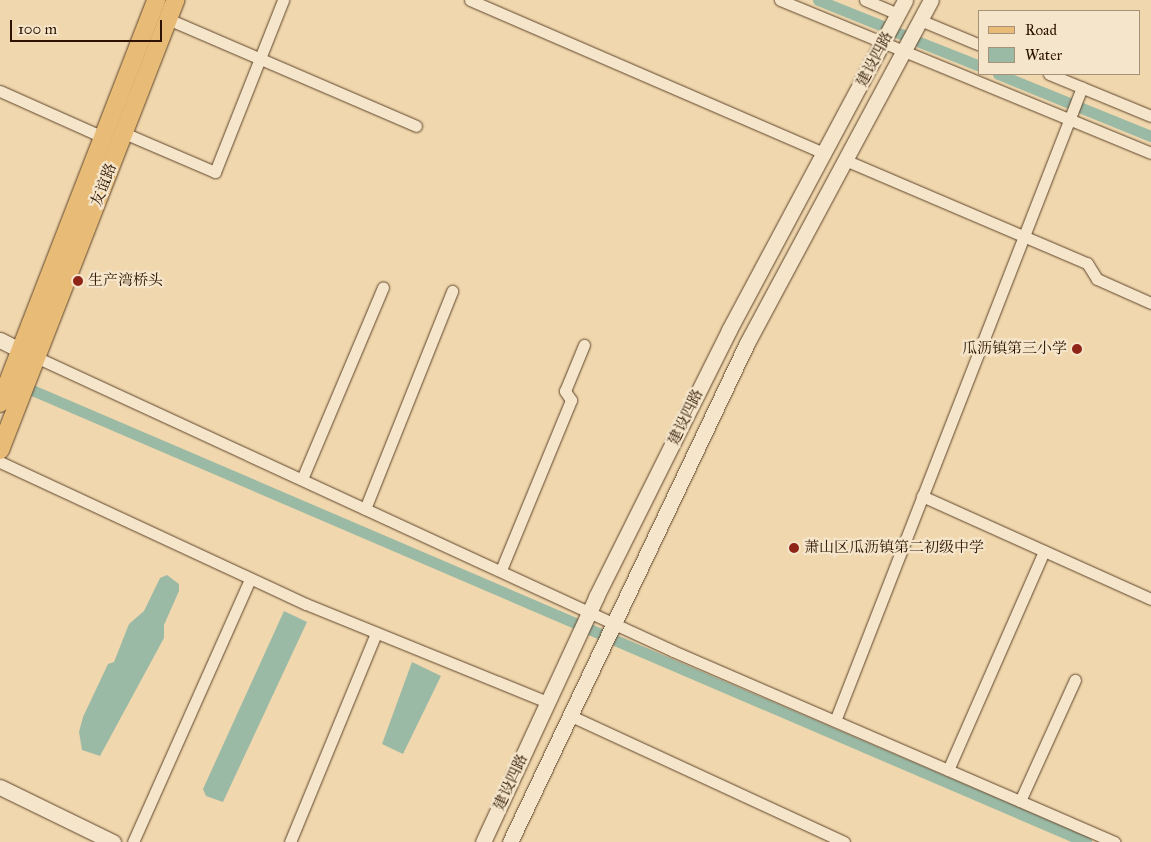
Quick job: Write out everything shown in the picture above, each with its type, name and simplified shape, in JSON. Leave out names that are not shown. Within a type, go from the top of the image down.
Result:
[{"type":"main road","name":"友谊路","points":[[0,403],[156,0]]},
{"type":"main road","name":"友谊路","points":[[0,450],[175,0]]},
{"type":"main road","name":"建设四路","points":[[483,842],[585,620],[729,330],[906,0]]},
{"type":"main road","name":"建设四路","points":[[510,842],[608,629],[746,343],[905,52],[931,0]]},
{"type":"main road","points":[[0,340],[17,358],[35,364]]},
{"type":"main road","points":[[0,786],[113,842]]},
{"type":"street","points":[[124,133],[215,172],[262,59],[283,0]]},
{"type":"street","points":[[470,0],[824,153]]},
{"type":"street","points":[[780,0],[1151,153]]},
{"type":"street","points":[[865,0],[898,14]]},
{"type":"street","points":[[168,19],[416,126]]},
{"type":"street","points":[[920,20],[978,44]]},
{"type":"street","points":[[1051,75],[1151,116]]},
{"type":"street","points":[[835,721],[1068,118],[1082,88]]},
{"type":"street","points":[[0,91],[103,137]]},
{"type":"street","points":[[845,160],[1022,238],[1088,263],[1097,279],[1151,303]]},
{"type":"street","points":[[302,479],[383,288]]},
{"type":"street","points":[[365,509],[452,290]]},
{"type":"street","points":[[501,570],[571,400],[565,391],[584,345]]},
{"type":"street","points":[[35,364],[302,479],[835,721],[1114,842]]},
{"type":"street","points":[[0,462],[250,579],[376,633],[548,702]]},
{"type":"street","points":[[922,496],[1151,599]]},
{"type":"street","points":[[948,770],[1044,551]]},
{"type":"street","points":[[133,842],[250,579]]},
{"type":"street","points":[[290,842],[376,633]]},
{"type":"street","points":[[1020,801],[1075,680]]},
{"type":"street","points":[[569,715],[844,842]]},
{"type":"water","points":[[167,575],[179,584],[179,591],[164,625],[164,638],[100,756],[82,750],[79,732],[83,717],[108,664],[114,662],[129,624],[144,611],[160,578]]},
{"type":"water","points":[[284,611],[307,622],[223,802],[206,796],[203,789]]},
{"type":"water","points":[[412,662],[441,676],[403,754],[382,744]]},
{"type":"waterway","points":[[818,0],[885,27]]},
{"type":"waterway","points":[[896,32],[906,36]]},
{"type":"waterway","points":[[917,41],[978,65]]},
{"type":"waterway","points":[[1000,75],[1151,136]]},
{"type":"waterway","points":[[32,390],[1086,842]]},
{"type":"place","name":"生产湾桥头","points":[[78,281]]},
{"type":"place","name":"瓜沥镇第三小学","points":[[1077,349]]},
{"type":"place","name":"萧山区瓜沥镇第二初级中学","points":[[794,548]]}]
